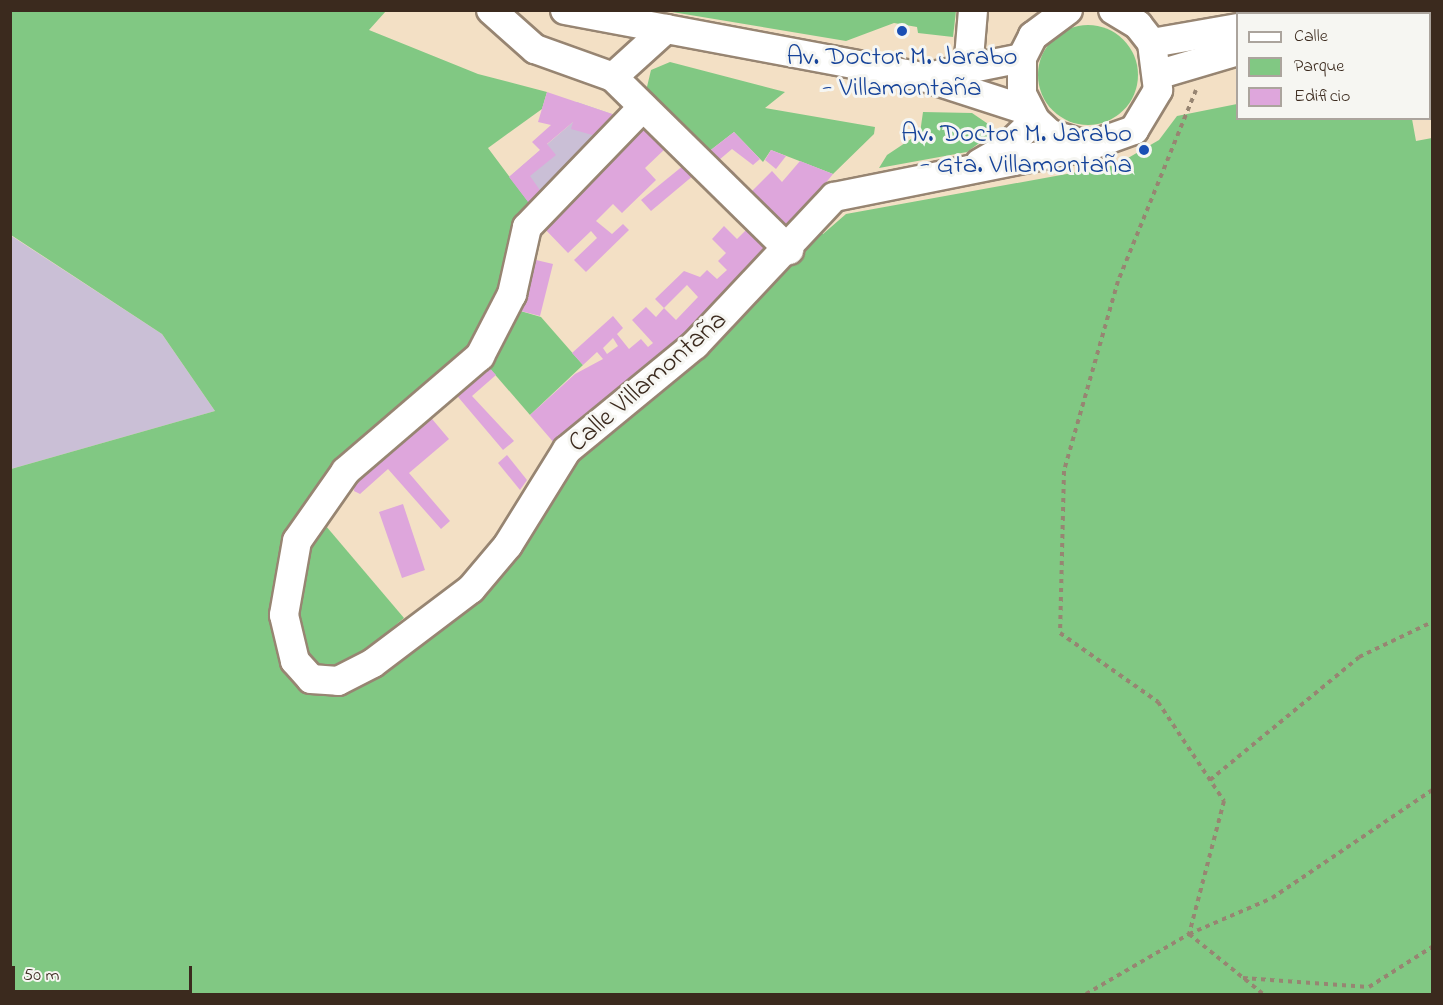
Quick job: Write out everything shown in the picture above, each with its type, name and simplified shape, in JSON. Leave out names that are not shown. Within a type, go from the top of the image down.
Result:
[{"type":"street","points":[[491,10],[535,49],[613,76],[789,250]]},
{"type":"street","points":[[565,10],[924,77],[1032,115]]},
{"type":"street","points":[[968,70],[973,10]]},
{"type":"street","points":[[1068,10],[1032,36],[1022,58],[1020,76],[1032,115],[1050,134],[1089,146]]},
{"type":"street","points":[[1113,10],[1138,25],[1152,43],[1160,74],[1236,52]]},
{"type":"street","points":[[1152,43],[1236,28]]},
{"type":"street","points":[[613,76],[666,29]]},
{"type":"street","points":[[924,77],[1022,58]]},
{"type":"street","name":"Calle Villamontaña","points":[[643,107],[527,227],[512,294],[480,356],[346,471],[297,541],[284,615],[295,661],[310,679],[338,681],[373,663],[471,589],[508,545],[567,450],[695,345],[789,250],[834,197],[857,189],[962,172],[1089,146],[1134,130],[1153,105],[1160,74]]},
{"type":"street","name":"Calle Villamontaña","points":[[962,172],[1006,148],[1032,115]]},
{"type":"path","points":[[1189,934],[1224,801],[1158,702],[1060,633],[1064,471],[1118,281],[1209,60]]},
{"type":"path","points":[[1210,780],[1359,657],[1432,622]]},
{"type":"path","points":[[1086,994],[1189,934],[1272,898],[1432,790]]},
{"type":"path","points":[[1189,934],[1263,994]]},
{"type":"path","points":[[1243,978],[1369,987],[1432,947]]},
{"type":"shaded area","points":[[577,102],[615,115],[532,207],[509,177],[573,122]]},
{"type":"shaded area","points":[[10,235],[162,334],[215,411],[11,469]]},
{"type":"green space","points":[[956,10],[953,37],[918,33],[917,27],[894,23],[846,41],[666,11]]},
{"type":"green space","points":[[10,11],[386,11],[369,30],[478,74],[547,92],[542,109],[488,148],[532,207],[483,339],[300,528],[279,632],[336,692],[359,688],[462,606],[559,471],[728,326],[819,231],[823,234],[846,214],[1116,165],[1159,140],[1177,116],[1236,104],[1236,120],[1412,120],[1416,141],[1432,138],[1432,994],[11,994],[11,469],[215,411],[162,334],[11,235]]},
{"type":"green space","points":[[1088,25],[1116,33],[1130,47],[1138,75],[1130,103],[1116,117],[1088,125],[1060,117],[1046,103],[1038,75],[1046,47],[1060,33]]},
{"type":"green space","points":[[670,62],[785,92],[765,108],[875,127],[874,134],[833,174],[771,150],[763,162],[734,132],[703,156],[646,91],[651,70]]},
{"type":"green space","points":[[923,112],[972,113],[997,130],[967,152],[879,168],[887,155],[920,133]]},
{"type":"green space","points":[[517,310],[541,317],[583,365],[530,415],[485,363]]},
{"type":"green space","points":[[320,519],[404,618],[348,666],[311,670],[293,647],[300,548]]},
{"type":"building","points":[[1432,65],[1431,104],[1431,66]]},
{"type":"building","points":[[547,92],[615,115],[603,138],[571,129],[573,122],[547,144],[556,155],[530,176],[544,196],[532,207],[509,177],[540,150],[532,142],[551,125],[538,122]]},
{"type":"building","points":[[645,125],[667,147],[645,168],[656,180],[622,213],[613,204],[596,221],[612,234],[623,224],[629,230],[586,272],[574,260],[597,238],[591,231],[568,253],[542,226]]},
{"type":"building","points":[[734,132],[760,159],[753,165],[732,149],[719,160],[735,173],[727,181],[703,156]]},
{"type":"building","points":[[771,150],[786,156],[776,169],[765,160]]},
{"type":"building","points":[[800,161],[833,174],[782,237],[734,188],[742,181],[752,191],[772,171],[782,182]]},
{"type":"building","points":[[684,165],[694,175],[651,211],[641,200]]},
{"type":"building","points":[[724,226],[737,239],[749,227],[772,251],[629,386],[600,402],[555,444],[530,415],[575,374],[603,359],[597,352],[583,365],[572,353],[613,316],[623,328],[617,334],[629,349],[641,339],[648,347],[653,343],[632,320],[646,307],[656,317],[664,308],[655,299],[684,271],[700,277],[707,270],[717,279],[727,270],[718,261],[726,253],[712,239]],"holes":[[[687,285],[698,297],[676,320],[664,308]],[[613,338],[618,346],[607,354],[603,348]]]},
{"type":"building","points":[[532,259],[553,264],[540,316],[517,310]]},
{"type":"building","points":[[485,363],[496,375],[472,396],[514,441],[503,450],[453,391]]},
{"type":"building","points":[[427,413],[449,439],[409,473],[450,521],[441,529],[388,469],[360,494],[354,491],[355,474]]},
{"type":"building","points":[[507,455],[527,480],[520,490],[498,463]]},
{"type":"building","points":[[403,504],[425,570],[402,578],[379,512]]},
{"type":"place","name":"Av. Doctor M. Jarabo - Villamontaña","points":[[902,31]]},
{"type":"place","name":"Av. Doctor M. Jarabo - Gta. Villamontaña","points":[[1144,150]]}]
